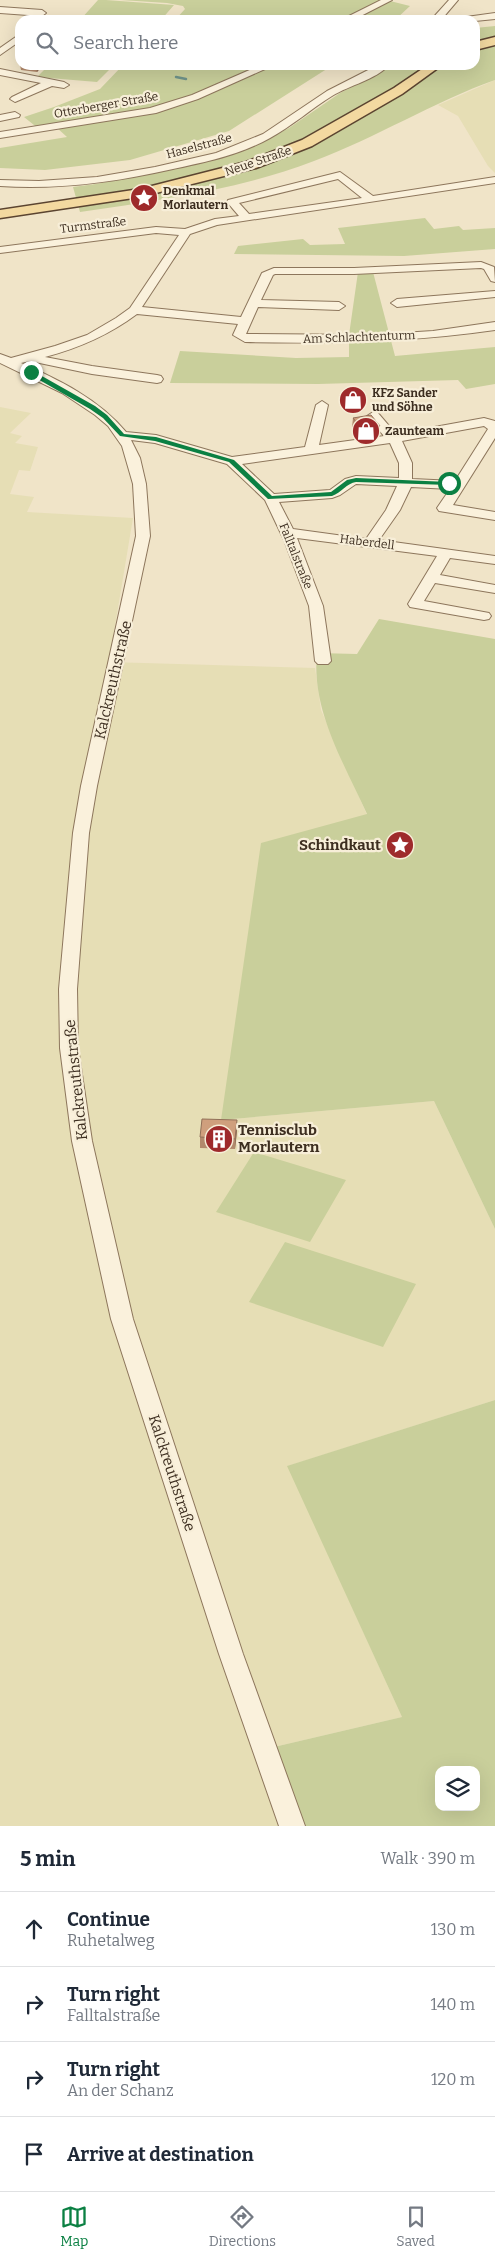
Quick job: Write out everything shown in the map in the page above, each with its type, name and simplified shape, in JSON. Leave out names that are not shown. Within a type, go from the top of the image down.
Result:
[{"type":"main road","points":[[480,45],[495,41]]},
{"type":"main road","name":"Neue Straße","points":[[0,214],[140,193],[250,165],[306,143],[398,91],[429,70]]},
{"type":"street","points":[[356,15],[388,0]]},
{"type":"street","points":[[440,15],[454,0]]},
{"type":"street","points":[[0,10],[42,13]]},
{"type":"street","points":[[480,18],[495,16]]},
{"type":"street","points":[[0,52],[15,41]]},
{"type":"street","name":"Otterberger Straße","points":[[0,135],[152,111],[195,97],[257,70]]},
{"type":"street","name":"Haselstraße","points":[[0,183],[38,184],[95,181],[207,158],[266,137],[333,92],[376,70]]},
{"type":"street","points":[[0,72],[64,86]]},
{"type":"street","points":[[15,99],[50,83]]},
{"type":"street","points":[[0,118],[15,115]]},
{"type":"street","points":[[248,218],[232,202],[340,175],[372,200]]},
{"type":"street","name":"Turmstraße","points":[[0,250],[156,230],[186,232],[215,222],[372,200],[495,180]]},
{"type":"street","points":[[5,360],[31,357],[65,348],[99,335],[124,319],[134,310],[186,232]]},
{"type":"street","points":[[134,310],[245,321],[268,273],[274,271],[354,271],[480,265],[488,266],[495,279]]},
{"type":"street","points":[[397,303],[495,294]]},
{"type":"street","points":[[255,303],[339,306]]},
{"type":"street","name":"Am Schlachtenturm","points":[[245,321],[239,334],[244,338],[281,339],[387,337],[495,326]]},
{"type":"street","points":[[31,357],[92,370],[157,379]]},
{"type":"street","points":[[5,360],[54,384],[85,403],[105,417],[122,435]]},
{"type":"street","points":[[311,450],[322,405]]},
{"type":"street","points":[[371,542],[403,493],[407,469],[401,450],[373,416]]},
{"type":"street","points":[[232,461],[393,439],[484,422],[490,423],[495,428],[444,508],[495,516]]},
{"type":"street","name":"Falltalstraße","points":[[122,435],[156,439],[232,461],[270,498],[288,533],[316,606],[323,661]]},
{"type":"street","name":"Kalckreuthstraße","points":[[122,435],[138,478],[143,512],[143,536],[89,786],[81,833],[68,989],[70,1048],[82,1141],[122,1319],[231,1654],[292,1826]]},
{"type":"street","points":[[270,498],[332,494],[336,493],[350,481],[356,480],[458,484]]},
{"type":"street","name":"Haberdell","points":[[288,533],[371,542],[495,560]]},
{"type":"street","points":[[446,553],[415,604],[484,616]]},
{"type":"street","points":[[431,578],[495,589]]},
{"type":"shaded area","points":[[495,80],[495,173],[488,166],[458,116],[438,105]]},
{"type":"shaded area","points":[[0,407],[31,413],[10,433],[22,436],[15,443],[38,447],[30,471],[19,470],[10,494],[34,497],[27,512],[133,518],[109,662],[315,668],[321,710],[367,815],[221,1120],[434,1101],[495,1229],[495,1400],[288,1466],[402,1717],[274,1747],[304,1826],[0,1826]]},
{"type":"green space","points":[[98,0],[174,5],[165,15],[84,15]]},
{"type":"green space","points":[[121,0],[383,0],[360,13],[390,1],[410,6],[400,15],[180,15],[185,9],[183,6]]},
{"type":"green space","points":[[495,26],[495,80],[449,99],[337,152],[257,180],[198,193],[80,212],[73,187],[188,166],[256,145],[289,128],[340,93],[384,70],[480,70],[480,28]]},
{"type":"green space","points":[[44,70],[109,70],[97,82],[37,77]]},
{"type":"green space","points":[[118,70],[325,70],[229,131],[130,160],[45,170],[0,168],[0,148],[67,137],[56,127],[39,129],[24,117],[100,89]]},
{"type":"green space","points":[[425,218],[434,229],[459,226],[463,230],[495,228],[495,249],[404,256],[234,254],[238,246],[303,239],[310,245],[345,244],[338,228]]},
{"type":"green space","points":[[358,272],[373,272],[395,356],[495,347],[495,384],[466,389],[458,380],[318,384],[170,383],[180,351],[296,358],[349,357],[349,335]]},
{"type":"green space","points":[[379,619],[495,639],[495,1229],[434,1101],[221,1120],[261,843],[367,814],[339,756],[324,716],[316,674],[317,653],[357,654]]},
{"type":"green space","points":[[254,1152],[346,1180],[310,1242],[216,1212]]},
{"type":"green space","points":[[285,1242],[416,1284],[383,1347],[249,1302]]},
{"type":"green space","points":[[495,1400],[495,1826],[304,1826],[274,1747],[402,1717],[287,1466]]},
{"type":"building","points":[[371,415],[380,426],[361,428],[353,418]]},
{"type":"building","points":[[202,1119],[237,1120],[235,1139],[200,1137]]},
{"type":"waterway","points":[[176,77],[186,79]]},
{"type":"place","name":"Denkmal Morlautern","points":[[144,198]]},
{"type":"place","name":"KFZ Sander und Söhne","points":[[353,400]]},
{"type":"place","name":"Zaunteam","points":[[366,431]]},
{"type":"place","name":"Schindkaut","points":[[400,845]]},
{"type":"place","name":"Tennisclub Morlautern","points":[[219,1139]]},
{"type":"route","points":[[31,372],[78,398],[105,417],[122,435],[156,439],[232,461],[270,498],[332,494],[336,493],[350,481],[356,480],[449,483]]}]
